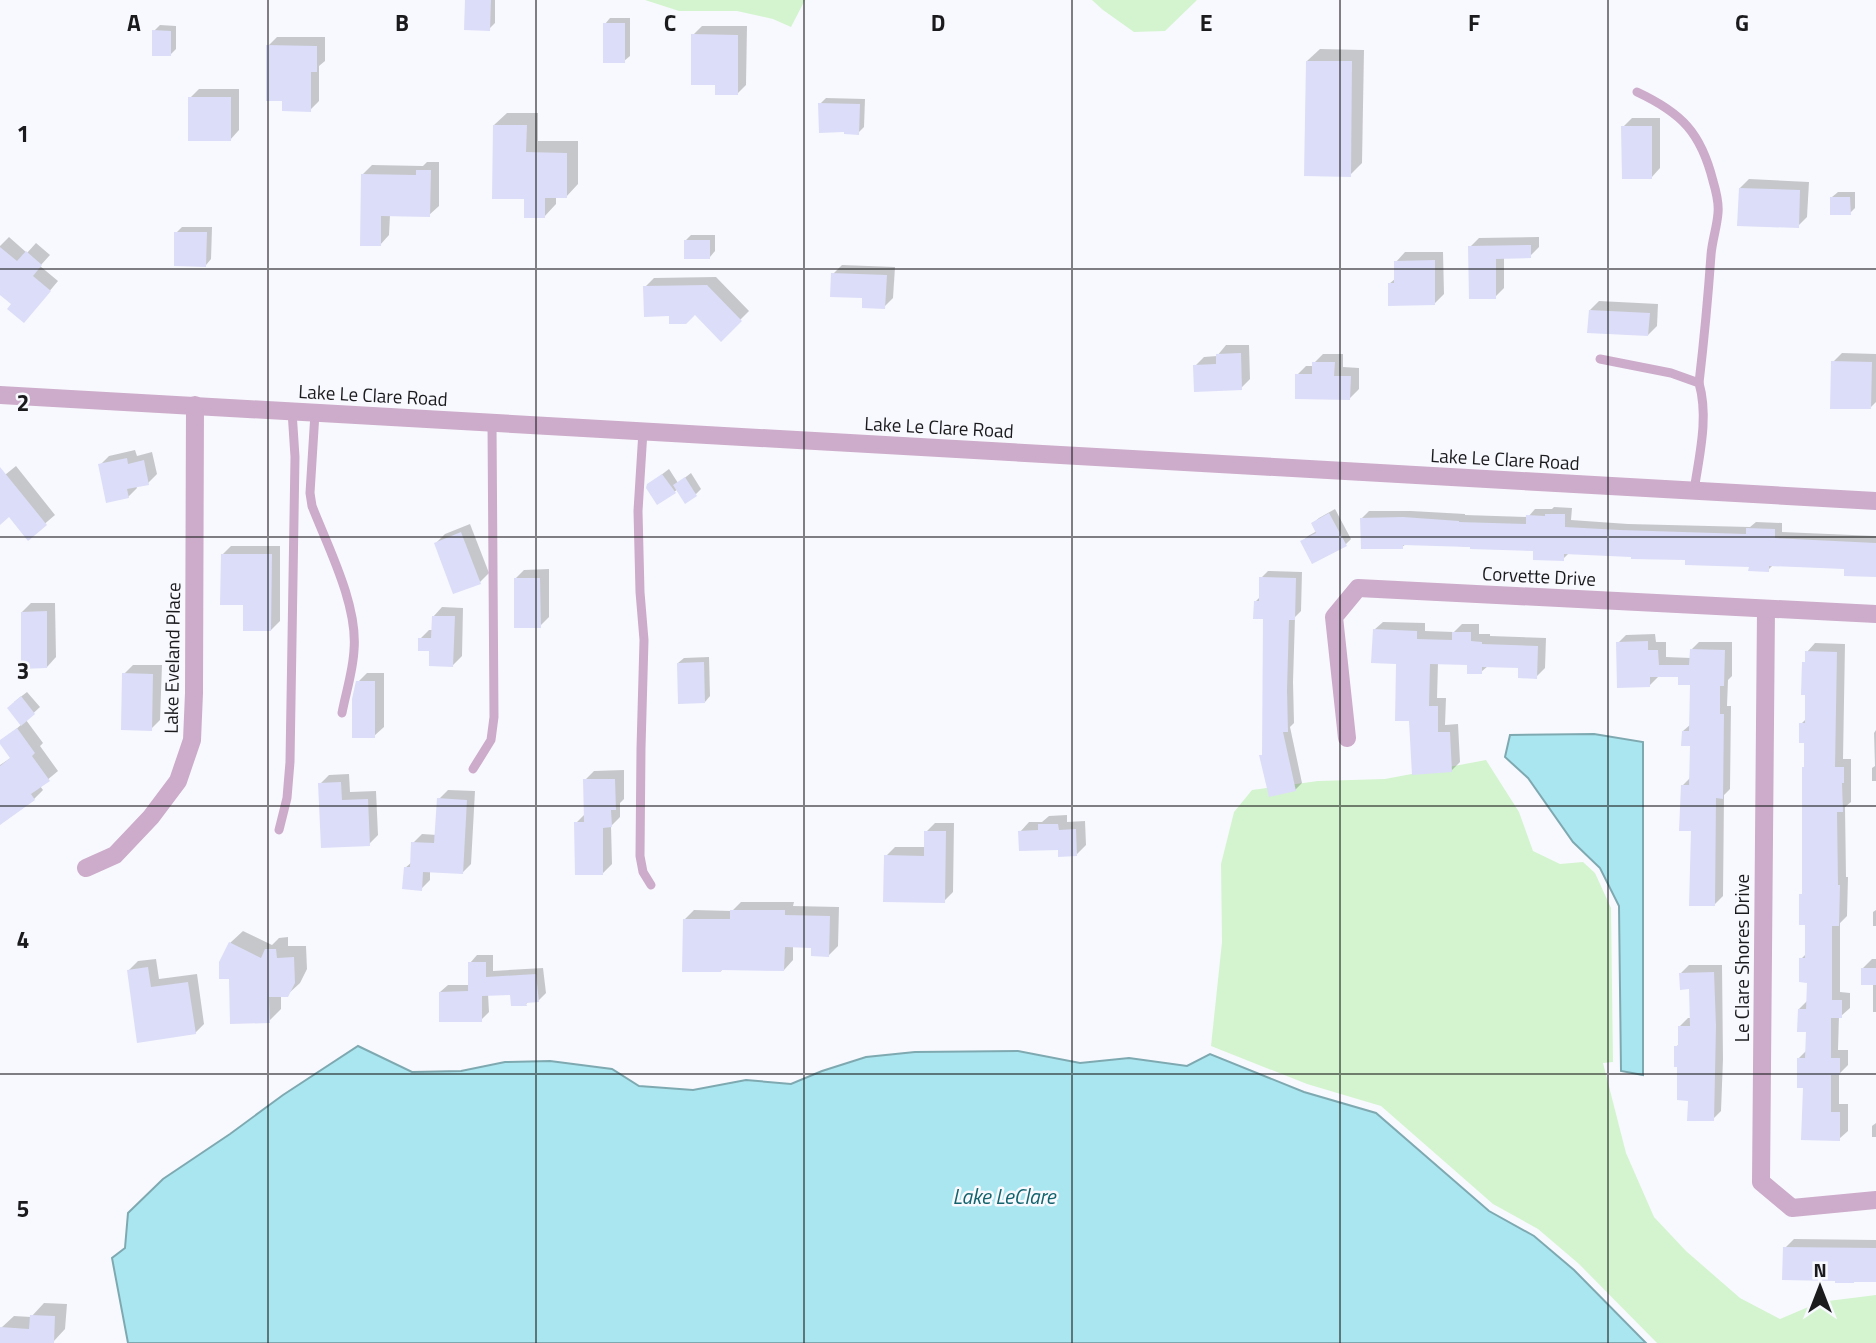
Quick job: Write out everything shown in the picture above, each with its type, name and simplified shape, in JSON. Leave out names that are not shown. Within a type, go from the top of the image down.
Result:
[{"type":"street","name":"Lake Le Clare Road","points":[[0,395],[1876,501]]},
{"type":"street","name":"Lake Eveland Place","points":[[86,868],[115,855],[151,817],[178,781],[192,740],[195,405]]},
{"type":"street","name":"Corvette Drive","points":[[1347,738],[1334,617],[1358,588],[1876,614]]},
{"type":"street","name":"Le Clare Shores Drive","points":[[1766,609],[1761,1182],[1792,1208],[1876,1200]]},
{"type":"lane","points":[[1637,92],[1660,103],[1692,131],[1708,161],[1716,194],[1718,211],[1699,383],[1703,427],[1693,491]]},
{"type":"lane","points":[[1600,359],[1671,373],[1699,383]]},
{"type":"lane","points":[[279,830],[287,798],[290,762],[295,457],[292,411]]},
{"type":"lane","points":[[315,413],[310,493],[312,506],[350,605],[354,629],[354,650],[342,713]]},
{"type":"lane","points":[[472,769],[491,740],[494,717],[492,423]]},
{"type":"lane","points":[[643,431],[638,511],[644,640],[640,856],[643,872],[651,885]]},
{"type":"green space","points":[[645,0],[805,0],[791,27],[773,19],[737,11],[679,11]]},
{"type":"green space","points":[[1092,0],[1197,0],[1165,31],[1134,32]]},
{"type":"green space","points":[[1486,760],[1519,812],[1533,851],[1560,864],[1583,862],[1595,873],[1611,908],[1613,1062],[1603,1063],[1626,1153],[1654,1217],[1686,1251],[1740,1298],[1780,1319],[1820,1302],[1876,1295],[1876,1343],[1657,1343],[1579,1264],[1538,1229],[1493,1204],[1381,1106],[1307,1084],[1211,1046],[1222,942],[1221,864],[1234,812],[1252,790],[1318,781],[1385,779]]},
{"type":"water","points":[[1594,734],[1643,742],[1643,1075],[1621,1071],[1619,906],[1600,868],[1573,842],[1528,778],[1505,757],[1510,735]]},
{"type":"water","name":"Lake LeClare","points":[[358,1046],[412,1072],[461,1071],[505,1062],[550,1061],[612,1069],[639,1086],[693,1090],[746,1080],[791,1084],[866,1057],[915,1052],[1018,1051],[1080,1063],[1129,1058],[1187,1066],[1210,1054],[1304,1092],[1376,1113],[1489,1211],[1534,1236],[1574,1270],[1646,1343],[128,1343],[112,1258],[125,1248],[128,1213],[163,1179]]},
{"type":"building","points":[[465,0],[491,0],[490,31],[464,30]]},
{"type":"building","points":[[603,23],[625,23],[625,63],[603,63]]},
{"type":"building","points":[[152,30],[171,31],[171,56],[152,56]]},
{"type":"building","points":[[691,34],[738,35],[738,95],[715,95],[715,85],[691,85]]},
{"type":"building","points":[[266,45],[317,46],[317,72],[311,72],[311,112],[282,111],[282,101],[266,101]]},
{"type":"building","points":[[1306,61],[1352,61],[1351,177],[1304,176]]},
{"type":"building","points":[[188,97],[231,97],[231,141],[188,141]]},
{"type":"building","points":[[818,103],[860,104],[859,135],[844,132],[819,133]]},
{"type":"building","points":[[493,125],[527,125],[526,152],[567,153],[567,198],[545,198],[545,218],[524,218],[524,199],[492,199]]},
{"type":"building","points":[[1621,126],[1652,126],[1652,179],[1622,179]]},
{"type":"building","points":[[416,170],[431,170],[430,217],[381,216],[381,246],[360,246],[361,174],[416,175]]},
{"type":"building","points":[[1739,188],[1800,190],[1799,228],[1737,226]]},
{"type":"building","points":[[1830,197],[1850,197],[1851,215],[1830,215]]},
{"type":"building","points":[[174,232],[207,232],[206,267],[174,266]]},
{"type":"building","points":[[684,240],[710,240],[710,259],[684,259]]},
{"type":"building","points":[[1531,245],[1531,258],[1496,259],[1496,299],[1469,299],[1468,246]]},
{"type":"building","points":[[0,247],[17,261],[26,251],[42,265],[33,276],[51,291],[24,323],[7,309],[11,304],[0,295]]},
{"type":"building","points":[[1435,260],[1435,305],[1388,306],[1388,283],[1394,283],[1394,261]]},
{"type":"building","points":[[831,273],[887,275],[885,309],[862,308],[862,298],[830,297]]},
{"type":"building","points":[[707,285],[742,321],[721,342],[695,315],[686,324],[669,324],[669,316],[644,317],[643,286]]},
{"type":"building","points":[[1589,310],[1650,313],[1648,336],[1587,333]]},
{"type":"building","points":[[1241,353],[1242,390],[1194,392],[1193,365],[1216,364],[1216,354]]},
{"type":"building","points":[[1831,361],[1872,362],[1871,409],[1830,409]]},
{"type":"building","points":[[1312,362],[1335,362],[1334,376],[1351,376],[1350,400],[1295,399],[1295,374],[1312,374]]},
{"type":"building","points":[[127,458],[128,464],[144,460],[149,485],[127,489],[129,498],[106,503],[98,464]]},
{"type":"building","points":[[0,467],[47,525],[28,541],[9,517],[0,525]]},
{"type":"building","points":[[662,474],[676,493],[657,505],[646,488],[647,484]]},
{"type":"building","points":[[685,477],[697,496],[685,504],[673,485]]},
{"type":"building","points":[[1329,513],[1347,546],[1312,564],[1300,541],[1316,533],[1311,523]]},
{"type":"building","points":[[1565,514],[1565,527],[1746,534],[1746,528],[1775,529],[1775,538],[1876,543],[1876,577],[1844,576],[1844,569],[1769,566],[1769,572],[1748,571],[1749,567],[1685,565],[1685,560],[1631,557],[1564,554],[1564,561],[1533,560],[1533,551],[1470,547],[1403,545],[1403,549],[1361,549],[1360,518],[1403,517],[1526,524],[1526,515]]},
{"type":"building","points":[[461,532],[481,584],[453,594],[434,543]]},
{"type":"building","points":[[221,554],[272,554],[271,631],[243,631],[243,605],[220,605]]},
{"type":"building","points":[[1259,577],[1296,578],[1295,620],[1289,620],[1288,732],[1283,732],[1296,791],[1269,797],[1259,755],[1262,755],[1263,619],[1253,619],[1254,601],[1259,601]]},
{"type":"building","points":[[514,578],[540,578],[541,628],[514,628]]},
{"type":"building","points":[[47,611],[47,668],[21,669],[21,612]]},
{"type":"building","points":[[432,616],[455,616],[453,667],[429,666],[429,651],[418,651],[418,638],[431,638]]},
{"type":"building","points":[[1373,629],[1417,631],[1417,639],[1452,640],[1452,632],[1471,632],[1471,641],[1482,644],[1538,646],[1537,679],[1518,678],[1518,668],[1482,667],[1482,674],[1467,674],[1467,665],[1430,664],[1429,706],[1438,706],[1438,732],[1450,732],[1452,772],[1412,775],[1409,721],[1395,721],[1396,664],[1371,663]]},
{"type":"building","points":[[1648,641],[1648,650],[1658,650],[1659,665],[1689,665],[1690,649],[1725,650],[1724,686],[1720,686],[1720,714],[1724,714],[1723,799],[1716,798],[1715,906],[1689,906],[1691,831],[1679,831],[1681,785],[1689,785],[1690,746],[1681,746],[1682,731],[1689,731],[1690,685],[1678,685],[1678,677],[1650,677],[1650,687],[1617,688],[1616,642]]},
{"type":"building","points":[[1805,651],[1837,652],[1835,767],[1844,767],[1844,783],[1843,812],[1837,812],[1839,926],[1832,926],[1832,1000],[1842,1000],[1842,1018],[1831,1018],[1831,1058],[1840,1058],[1840,1075],[1831,1075],[1831,1112],[1840,1112],[1840,1141],[1801,1140],[1803,1088],[1797,1088],[1797,1058],[1805,1058],[1806,1032],[1797,1032],[1798,1009],[1806,1009],[1807,983],[1799,982],[1799,958],[1805,958],[1805,925],[1799,925],[1799,894],[1802,894],[1804,743],[1799,743],[1799,723],[1805,723],[1805,695],[1801,695]]},
{"type":"building","points":[[704,662],[705,703],[678,704],[677,663]]},
{"type":"building","points":[[122,673],[153,674],[152,731],[121,730]]},
{"type":"building","points":[[356,681],[375,681],[375,738],[352,738],[352,699]]},
{"type":"building","points":[[21,696],[35,714],[21,726],[7,708]]},
{"type":"building","points":[[17,728],[50,781],[31,794],[35,800],[0,825],[0,766],[10,758],[0,740]]},
{"type":"building","points":[[583,779],[615,779],[616,810],[611,810],[612,827],[603,828],[603,875],[575,875],[574,822],[584,822]]},
{"type":"building","points":[[341,782],[342,800],[368,799],[370,846],[321,848],[318,783]]},
{"type":"building","points":[[437,798],[467,800],[463,874],[423,872],[422,891],[402,889],[404,867],[410,867],[411,842],[434,843]]},
{"type":"building","points":[[1038,824],[1058,824],[1059,830],[1076,829],[1077,856],[1058,857],[1058,850],[1019,851],[1018,831],[1038,830]]},
{"type":"building","points":[[924,831],[946,831],[945,903],[883,902],[884,855],[924,856]]},
{"type":"building","points":[[730,910],[785,910],[785,915],[830,916],[829,957],[811,956],[811,948],[785,947],[784,971],[682,972],[683,919],[730,919]]},
{"type":"building","points":[[229,942],[261,958],[265,949],[276,949],[277,958],[294,957],[295,983],[288,997],[269,997],[270,1023],[230,1024],[229,979],[219,979],[219,962]]},
{"type":"building","points":[[468,962],[486,962],[486,977],[536,974],[539,1002],[526,1003],[527,1006],[511,1006],[510,995],[482,996],[482,1022],[439,1022],[439,992],[468,991]]},
{"type":"building","points":[[148,967],[151,987],[188,982],[196,1034],[137,1043],[127,970]]},
{"type":"building","points":[[1861,968],[1876,968],[1876,985],[1861,985]]},
{"type":"building","points":[[1714,972],[1714,1121],[1687,1121],[1688,1101],[1677,1100],[1677,1067],[1674,1067],[1678,1026],[1690,1026],[1689,989],[1680,990],[1679,973]]},
{"type":"building","points":[[1783,1247],[1876,1248],[1876,1282],[1782,1280]]},
{"type":"building","points":[[30,1315],[55,1316],[54,1343],[0,1343],[0,1327],[29,1329]]}]
